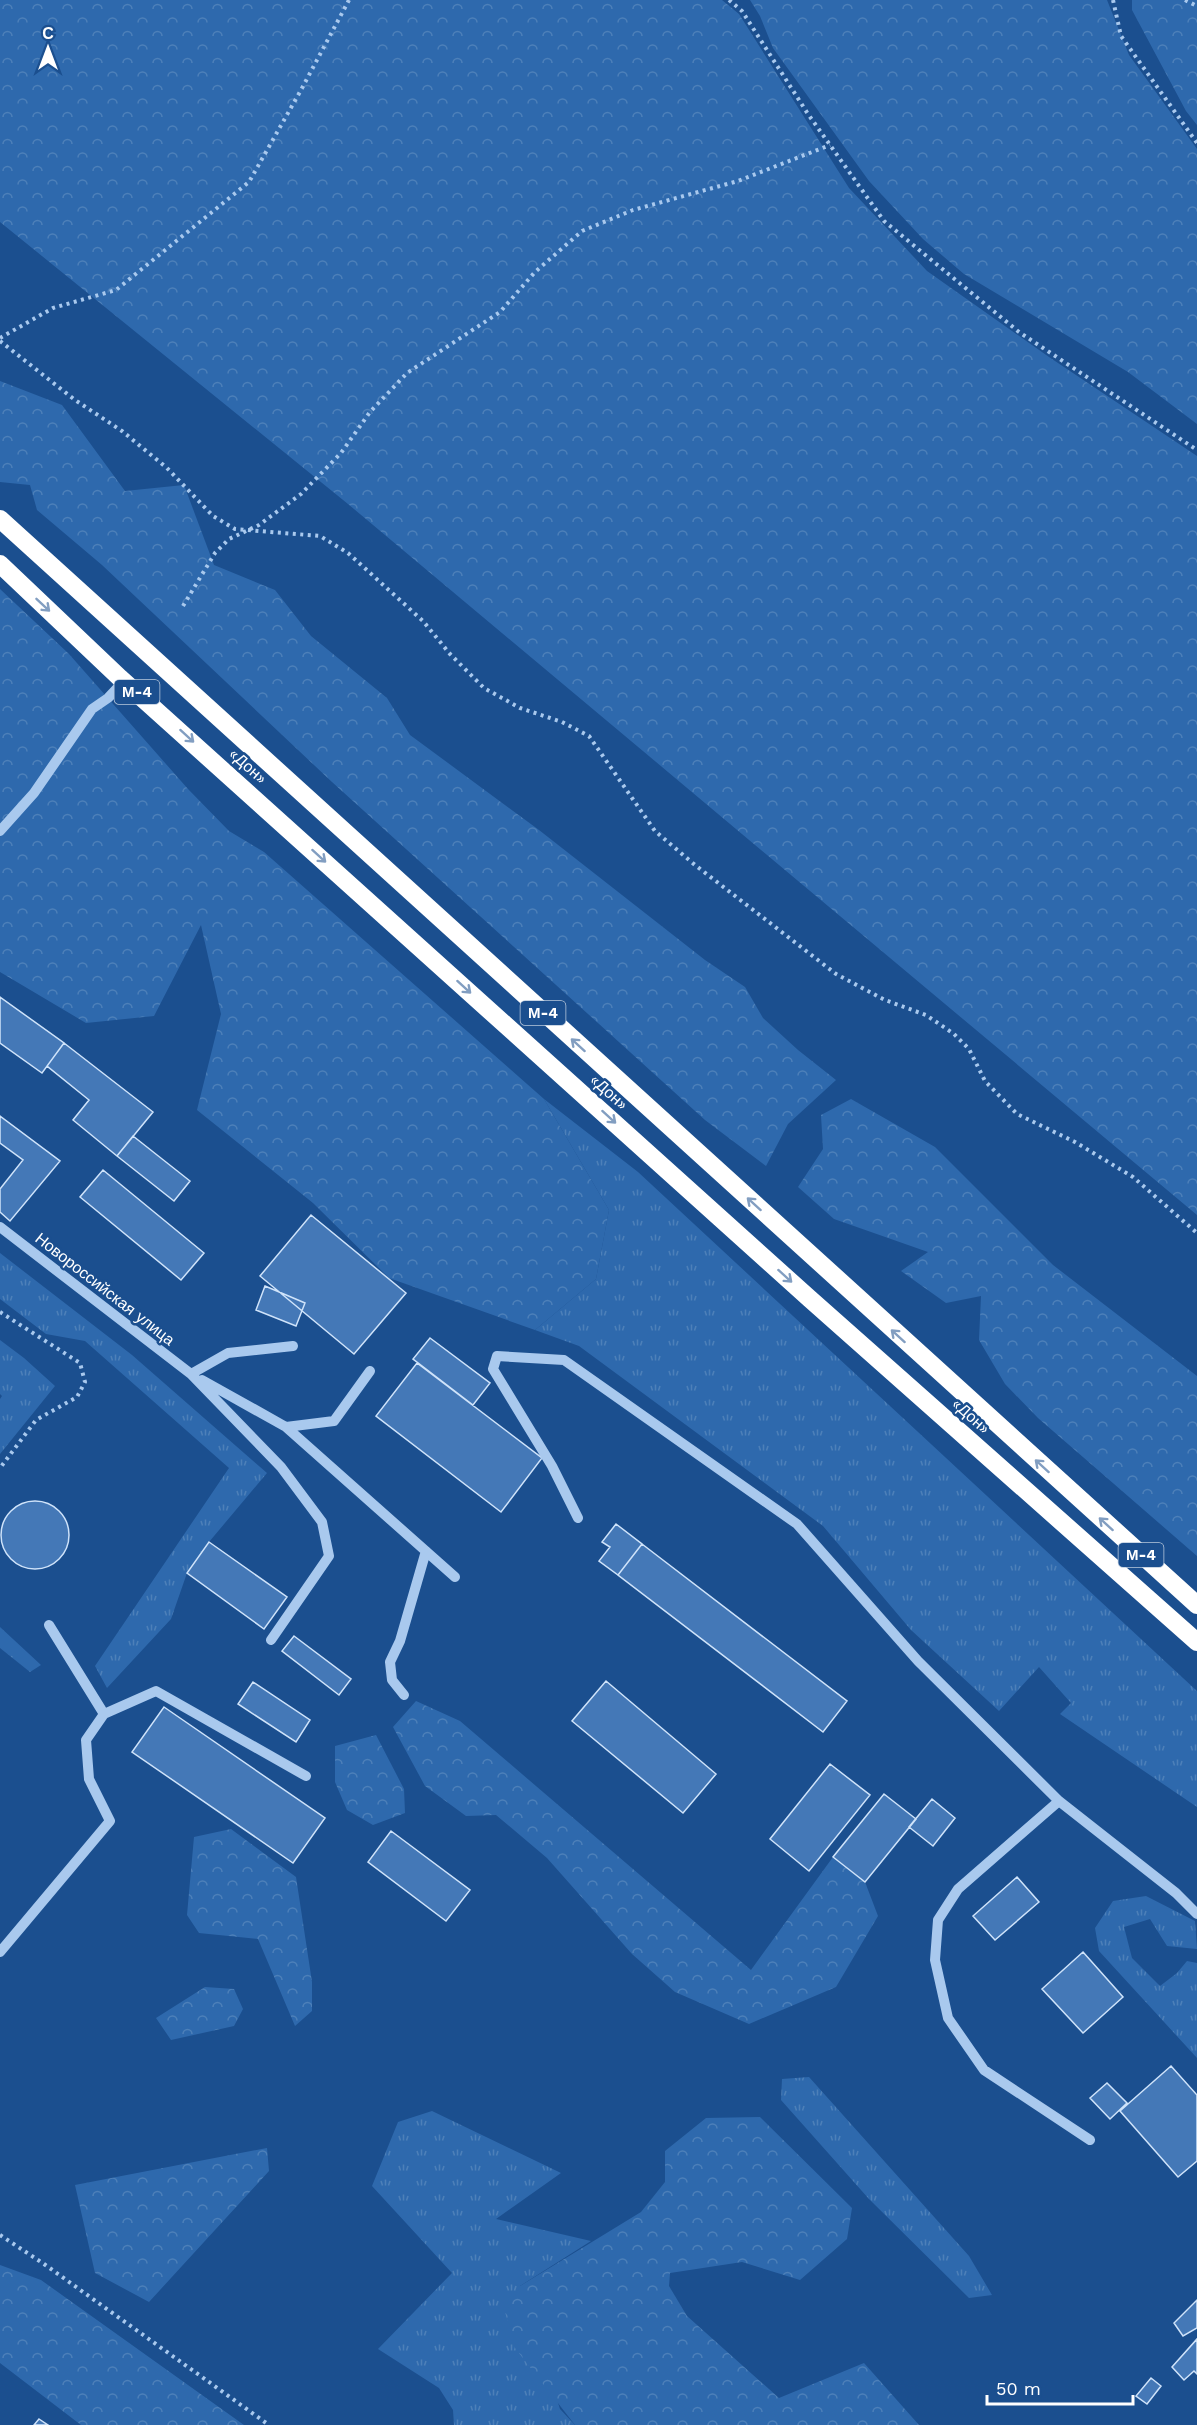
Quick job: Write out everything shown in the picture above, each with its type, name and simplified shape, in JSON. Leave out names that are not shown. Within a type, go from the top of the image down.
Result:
[{"type":"highway","name":"«Дон»","points":[[0,519],[1197,1605]]},
{"type":"highway","name":"«Дон»","points":[[0,564],[124,681],[810,1299],[1197,1642]]},
{"type":"street","points":[[0,831],[34,794],[92,709],[108,698],[124,681]]},
{"type":"street","name":"Новороссийская улица","points":[[0,1227],[191,1374]]},
{"type":"street","points":[[191,1374],[228,1353],[293,1346]]},
{"type":"street","points":[[578,1518],[552,1466],[493,1369],[497,1356],[564,1360],[797,1524],[918,1661],[1059,1801],[1176,1893],[1197,1914]]},
{"type":"street","points":[[286,1427],[334,1421],[370,1371]]},
{"type":"street","points":[[191,1374],[286,1427],[454,1577]]},
{"type":"street","points":[[191,1374],[281,1467],[322,1522],[329,1556],[271,1640]]},
{"type":"street","points":[[404,1695],[392,1680],[390,1662],[400,1641],[426,1551]]},
{"type":"street","points":[[49,1625],[104,1714]]},
{"type":"street","points":[[0,1952],[111,1821],[89,1779],[86,1740],[104,1714],[156,1691],[306,1776]]},
{"type":"street","points":[[1059,1801],[958,1889],[938,1920],[935,1960],[948,2018],[984,2070],[1090,2140]]},
{"type":"path","points":[[349,0],[249,182],[116,290],[53,308],[0,340],[75,400],[122,431],[167,468],[213,516],[235,529],[320,536],[348,553],[423,621],[450,654],[484,688],[520,708],[562,722],[589,736],[655,831],[695,865],[836,974],[885,1000],[926,1015],[954,1034],[969,1049],[985,1081],[1017,1114],[1075,1142],[1133,1177],[1197,1233]]},
{"type":"path","points":[[729,0],[742,11],[830,145],[884,221],[1020,332],[1197,450]]},
{"type":"path","points":[[1113,0],[1121,36],[1197,143]]},
{"type":"path","points":[[1185,0],[1197,6]]},
{"type":"path","points":[[183,606],[215,553],[230,539],[259,525],[301,494],[341,453],[370,412],[407,373],[500,312],[535,272],[582,231],[633,210],[738,181],[830,145]]},
{"type":"path","points":[[0,1312],[80,1363],[85,1382],[77,1397],[36,1420],[0,1468]]},
{"type":"path","points":[[0,2235],[269,2425]]},
{"type":"green space","points":[[0,0],[722,0],[739,14],[849,188],[927,271],[1049,357],[1197,456],[1197,1215],[348,504],[0,222]]},
{"type":"green space","points":[[750,0],[1107,0],[1129,55],[1197,149],[1197,424],[1128,372],[964,274],[923,239],[869,181],[773,48],[760,16]]},
{"type":"green space","points":[[1132,0],[1197,0],[1197,125],[1186,111],[1132,10]]},
{"type":"green space","points":[[0,381],[62,405],[125,491],[184,485],[214,565],[275,590],[311,636],[387,698],[410,735],[539,830],[705,960],[745,987],[763,1018],[836,1080],[788,1124],[766,1166],[705,1120],[332,782],[102,565],[37,510],[30,485],[0,482]]},
{"type":"green space","points":[[0,589],[69,654],[188,789],[229,831],[264,852],[544,1099],[609,1210],[596,1279],[535,1330],[389,1278],[313,1203],[197,1110],[221,1014],[201,925],[154,1016],[86,1023],[0,972]]},
{"type":"green space","points":[[544,1099],[638,1172],[1197,1691],[1197,1807],[1060,1714],[1071,1703],[1039,1667],[999,1711],[911,1630],[823,1526],[579,1346],[535,1330],[596,1279],[609,1210]]},
{"type":"green space","points":[[851,1099],[935,1147],[1053,1265],[1197,1376],[1197,1556],[1038,1418],[1005,1384],[979,1340],[981,1296],[946,1303],[901,1271],[928,1252],[834,1219],[798,1187],[823,1149],[821,1115]]},
{"type":"green space","points":[[0,1253],[132,1355],[267,1473],[209,1542],[187,1573],[171,1619],[107,1688],[95,1666],[229,1468],[85,1341],[46,1334],[0,1299]]},
{"type":"green space","points":[[0,1340],[55,1386],[0,1454],[0,1399],[2,1396],[0,1394]]},
{"type":"green space","points":[[0,1627],[41,1665],[30,1672],[0,1648]]},
{"type":"green space","points":[[416,1701],[460,1721],[751,1970],[833,1857],[865,1882],[878,1916],[836,1987],[749,2024],[675,1992],[632,1954],[547,1858],[496,1815],[466,1816],[425,1786],[393,1727]]},
{"type":"green space","points":[[376,1735],[404,1789],[405,1813],[373,1825],[347,1810],[335,1782],[335,1746]]},
{"type":"green space","points":[[231,1829],[296,1877],[312,1982],[312,2011],[295,2026],[258,1939],[199,1933],[187,1915],[194,1837]]},
{"type":"green space","points":[[1146,1896],[1195,1921],[1197,1949],[1167,1946],[1150,1919],[1124,1927],[1132,1958],[1160,1986],[1177,1973],[1187,1961],[1197,1963],[1197,2058],[1099,1951],[1095,1928],[1113,1901]]},
{"type":"green space","points":[[205,1987],[234,1989],[243,2009],[234,2026],[171,2040],[156,2018]]},
{"type":"green space","points":[[809,2077],[969,2256],[992,2295],[969,2298],[869,2199],[781,2100],[782,2079]]},
{"type":"green space","points":[[432,2111],[561,2173],[496,2219],[591,2241],[520,2286],[560,2409],[575,2425],[454,2425],[453,2410],[439,2388],[378,2349],[452,2273],[372,2186],[398,2122]]},
{"type":"green space","points":[[760,2117],[852,2208],[847,2239],[800,2280],[742,2262],[670,2273],[669,2286],[687,2316],[779,2398],[864,2363],[919,2425],[575,2425],[515,2348],[505,2312],[520,2286],[641,2212],[665,2182],[665,2151],[706,2118]]},
{"type":"green space","points":[[267,2148],[269,2171],[149,2302],[95,2273],[75,2185]]},
{"type":"green space","points":[[0,2265],[41,2280],[244,2425],[81,2425],[0,2363]]},
{"type":"building","points":[[0,997],[64,1043],[42,1073],[0,1043]]},
{"type":"building","points":[[64,1043],[153,1112],[117,1156],[73,1120],[89,1100],[47,1066]]},
{"type":"building","points":[[0,1116],[60,1161],[10,1221],[0,1212],[0,1189],[23,1160],[0,1143]]},
{"type":"building","points":[[133,1136],[190,1181],[174,1201],[117,1156]]},
{"type":"building","points":[[103,1170],[204,1253],[181,1280],[80,1197]]},
{"type":"building","points":[[311,1215],[406,1293],[354,1354],[260,1276]]},
{"type":"building","points":[[265,1286],[305,1303],[296,1326],[256,1310]]},
{"type":"building","points":[[430,1338],[490,1383],[473,1405],[413,1359]]},
{"type":"building","points":[[417,1363],[542,1458],[501,1512],[376,1416]]},
{"type":"building","points":[[28,1501],[42,1501],[54,1506],[64,1516],[69,1535],[64,1554],[54,1564],[42,1569],[28,1569],[16,1564],[6,1554],[1,1542],[1,1528],[6,1516],[16,1506]]},
{"type":"building","points":[[616,1524],[642,1544],[618,1575],[599,1561],[610,1547],[602,1542]]},
{"type":"building","points":[[209,1542],[287,1597],[264,1629],[187,1573]]},
{"type":"building","points":[[642,1544],[847,1701],[823,1732],[618,1575]]},
{"type":"building","points":[[294,1636],[351,1679],[339,1695],[282,1651]]},
{"type":"building","points":[[606,1681],[716,1774],[683,1813],[572,1721]]},
{"type":"building","points":[[253,1682],[310,1720],[296,1742],[238,1704]]},
{"type":"building","points":[[164,1707],[325,1818],[293,1863],[132,1752]]},
{"type":"building","points":[[830,1764],[870,1795],[809,1871],[770,1839]]},
{"type":"building","points":[[884,1794],[916,1819],[865,1882],[833,1857]]},
{"type":"building","points":[[932,1799],[955,1818],[933,1846],[909,1827]]},
{"type":"building","points":[[391,1831],[470,1890],[446,1921],[368,1862]]},
{"type":"building","points":[[1017,1877],[1039,1902],[995,1940],[973,1916]]},
{"type":"building","points":[[1083,1952],[1123,1997],[1083,2033],[1042,1989]]},
{"type":"building","points":[[1171,2066],[1197,2095],[1197,2161],[1178,2177],[1120,2111]]},
{"type":"building","points":[[1107,2083],[1127,2103],[1110,2119],[1090,2098]]},
{"type":"building","points":[[1197,2300],[1197,2328],[1183,2336],[1174,2323]]},
{"type":"building","points":[[1197,2339],[1197,2374],[1194,2371],[1184,2380],[1172,2367]]},
{"type":"building","points":[[1151,2378],[1161,2386],[1147,2404],[1136,2396]]},
{"type":"building","points":[[39,2419],[48,2425],[34,2425]]}]
